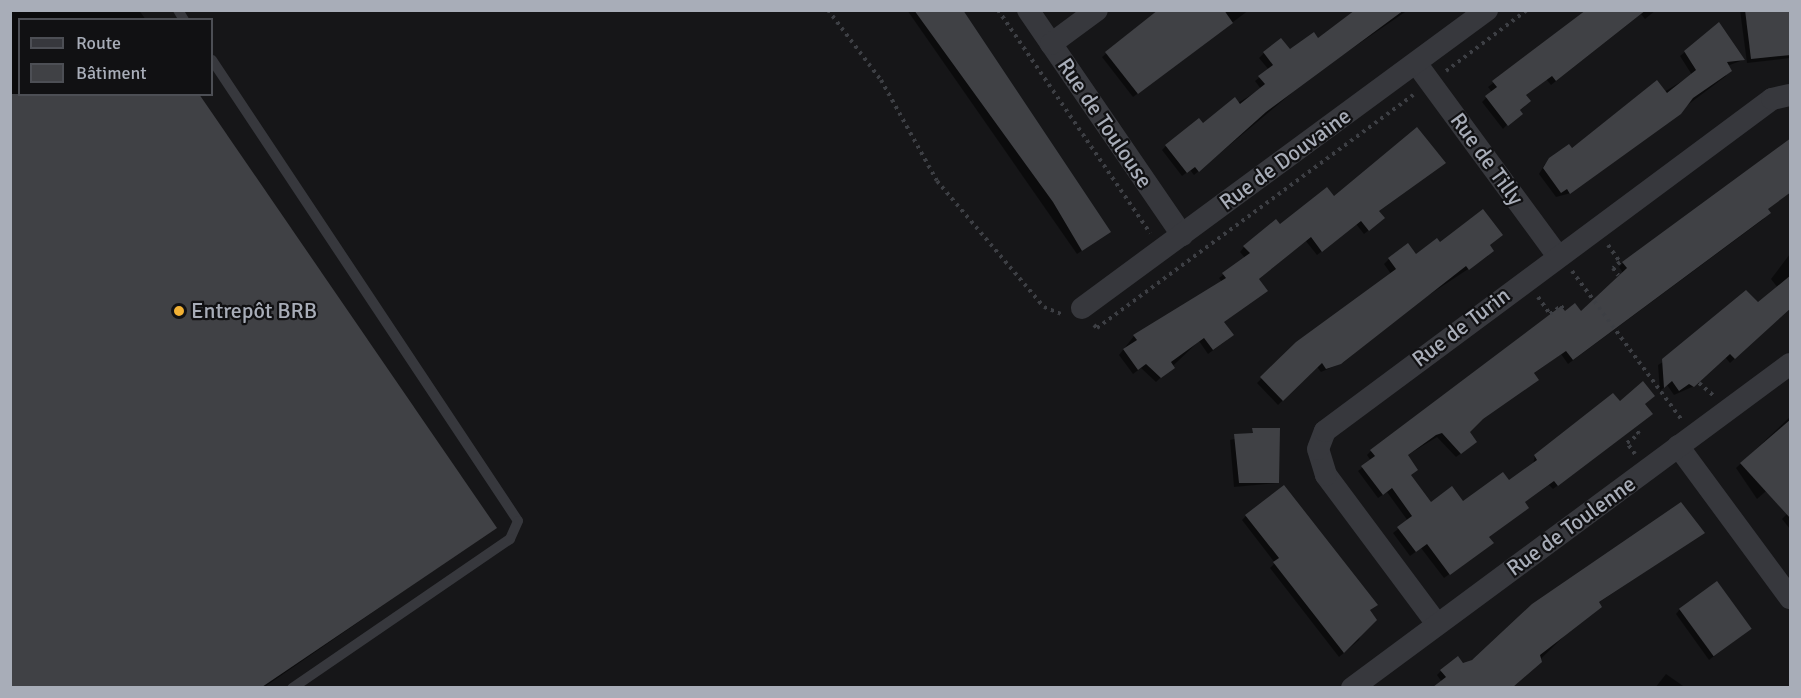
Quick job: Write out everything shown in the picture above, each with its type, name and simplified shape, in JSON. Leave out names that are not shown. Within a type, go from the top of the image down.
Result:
[{"type":"street","name":"Rue de Toulouse","points":[[1028,10],[1182,235]]},
{"type":"street","points":[[1051,44],[1097,10]]},
{"type":"street","name":"Rue de Douvaine","points":[[1082,308],[1487,10]]},
{"type":"street","name":"Rue de Tilly","points":[[1416,63],[1563,261]]},
{"type":"street","name":"Rue de Turin","points":[[1437,624],[1326,475],[1319,459],[1320,439],[1330,424],[1526,279],[1563,261],[1596,228],[1772,99],[1791,94]]},
{"type":"street","name":"Rue de Toulenne","points":[[1352,687],[1647,470],[1682,436],[1791,364]]},
{"type":"street","points":[[1682,436],[1791,598]]},
{"type":"lane","points":[[213,62],[518,521],[510,539],[292,687]]},
{"type":"path","points":[[828,10],[881,80],[937,181],[1044,307],[1067,315],[1082,308]]},
{"type":"path","name":"Rue de Toulouse","points":[[998,10],[1149,232]]},
{"type":"path","points":[[1445,71],[1527,10]]},
{"type":"path","name":"Rue de Douvaine","points":[[1097,328],[1414,94]]},
{"type":"path","points":[[1596,228],[1620,262],[1613,268],[1618,275]]},
{"type":"path","points":[[1563,261],[1682,436]]},
{"type":"path","points":[[1526,279],[1550,314],[1561,306],[1565,311]]},
{"type":"path","points":[[1636,429],[1639,434],[1627,443],[1647,470]]},
{"type":"building","points":[[914,10],[963,10],[1111,232],[1082,251],[1053,202]]},
{"type":"building","points":[[1158,10],[1224,10],[1233,23],[1138,94],[1105,52]]},
{"type":"building","points":[[1355,10],[1404,10],[1266,112],[1199,172],[1195,167],[1187,173],[1165,145],[1199,118],[1203,123],[1235,97],[1240,104],[1265,84],[1258,76],[1273,65],[1263,52],[1281,38],[1290,49],[1314,32],[1318,38]]},
{"type":"building","points":[[1586,10],[1646,10],[1556,81],[1552,76],[1526,95],[1531,101],[1520,110],[1523,114],[1508,126],[1485,96],[1497,87],[1492,81]]},
{"type":"building","points":[[1745,10],[1791,10],[1791,55],[1751,59]]},
{"type":"building","points":[[1719,22],[1745,60],[1727,62],[1732,71],[1693,98],[1681,114],[1570,194],[1567,189],[1561,193],[1543,168],[1549,158],[1569,144],[1572,148],[1657,80],[1667,93],[1696,70],[1684,51]]},
{"type":"building","name":"Entrepôt BRB","points":[[10,94],[18,94],[18,96],[200,96],[497,528],[262,687],[10,687]]},
{"type":"building","points":[[1417,127],[1446,163],[1379,211],[1385,218],[1369,231],[1361,221],[1322,252],[1311,237],[1259,279],[1268,291],[1224,322],[1234,335],[1213,350],[1204,338],[1171,362],[1175,368],[1161,378],[1146,364],[1138,370],[1123,349],[1137,340],[1133,335],[1226,278],[1222,273],[1250,253],[1243,246],[1276,219],[1280,224],[1327,187],[1334,196]]},
{"type":"building","points":[[1791,138],[1791,192],[1768,209],[1771,213],[1573,360],[1566,351],[1534,373],[1539,380],[1483,419],[1470,432],[1477,442],[1461,454],[1442,433],[1408,455],[1418,470],[1411,475],[1431,502],[1452,486],[1463,501],[1503,472],[1509,480],[1537,460],[1534,455],[1613,393],[1620,401],[1643,381],[1655,396],[1645,404],[1653,414],[1558,486],[1554,481],[1525,502],[1529,508],[1489,537],[1494,543],[1450,575],[1427,544],[1416,552],[1397,527],[1412,516],[1392,488],[1383,495],[1361,466],[1375,456],[1370,450],[1561,306],[1565,311],[1575,303],[1581,311],[1627,268],[1622,262]]},
{"type":"building","points":[[1483,209],[1503,235],[1490,245],[1494,251],[1469,270],[1466,266],[1341,364],[1326,369],[1322,363],[1283,401],[1260,377],[1296,342],[1396,269],[1388,258],[1408,243],[1416,254],[1437,238],[1440,242]]},
{"type":"building","points":[[1791,275],[1791,308],[1735,359],[1730,354],[1694,387],[1689,384],[1679,391],[1672,381],[1664,388],[1662,359],[1746,290],[1758,302]]},
{"type":"building","points":[[1791,419],[1791,519],[1740,463]]},
{"type":"building","points":[[1252,428],[1280,428],[1279,483],[1239,483],[1234,434],[1253,433]]},
{"type":"building","points":[[1284,485],[1378,605],[1370,610],[1377,620],[1344,653],[1273,562],[1279,558],[1245,515]]},
{"type":"building","points":[[1681,502],[1705,533],[1599,602],[1602,607],[1540,655],[1542,662],[1513,687],[1433,687],[1446,677],[1440,670],[1458,656],[1463,663],[1472,660],[1532,604]]},
{"type":"building","points":[[1717,581],[1752,629],[1714,656],[1679,609]]},
{"type":"place","name":"Entrepôt BRB","points":[[179,311]]}]
